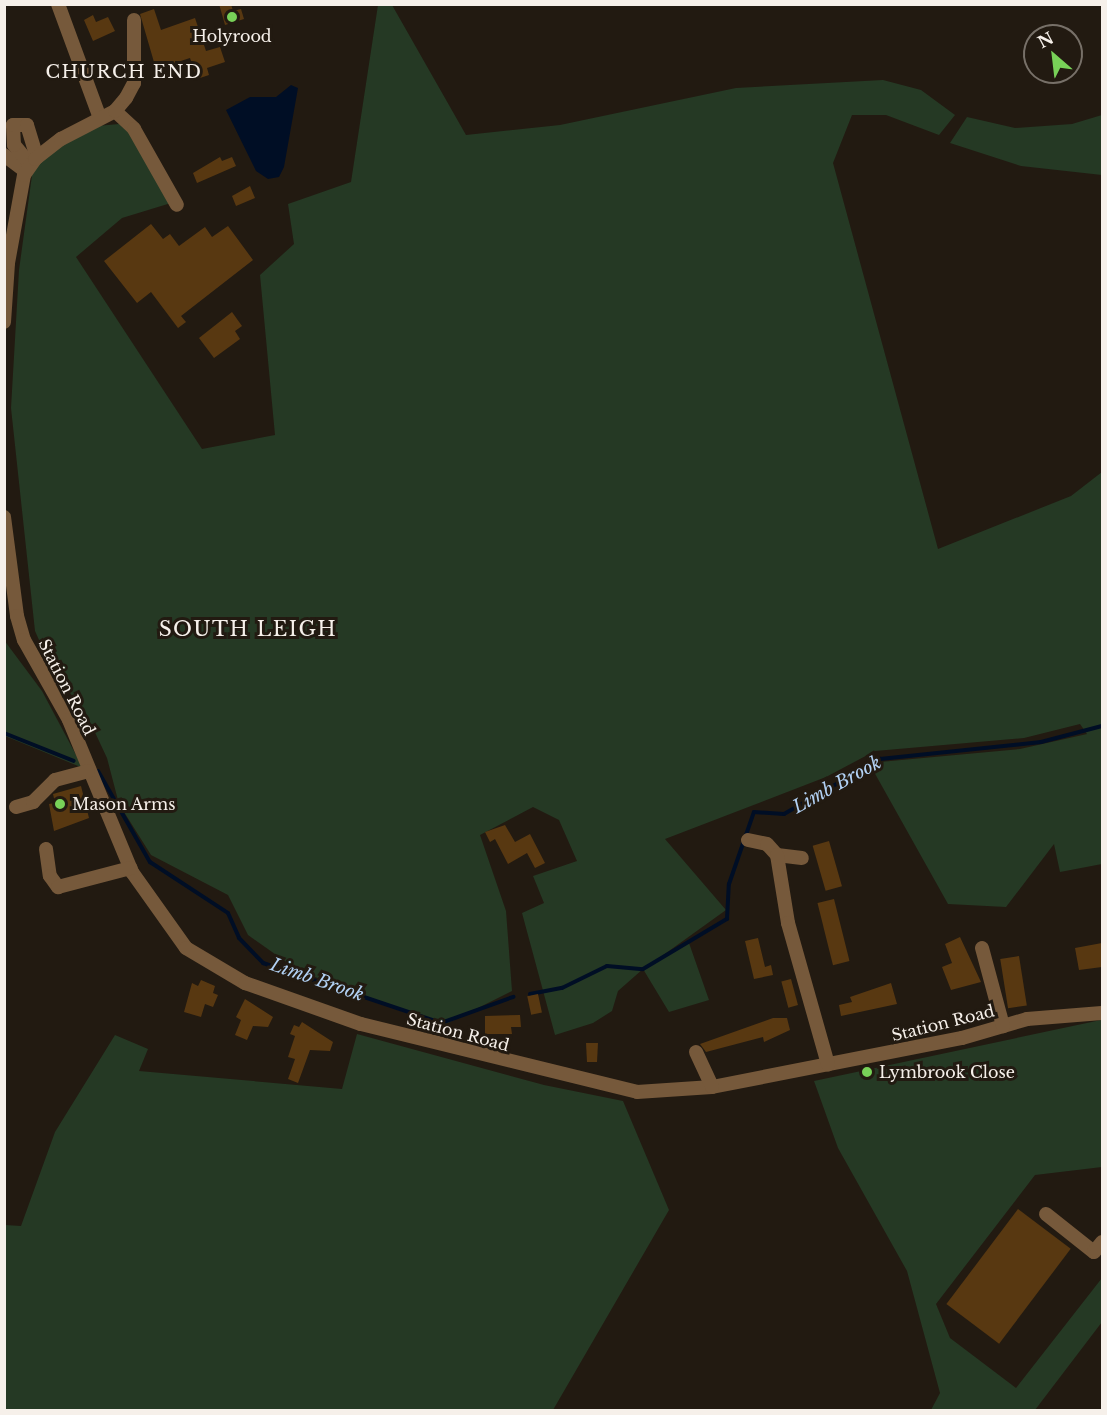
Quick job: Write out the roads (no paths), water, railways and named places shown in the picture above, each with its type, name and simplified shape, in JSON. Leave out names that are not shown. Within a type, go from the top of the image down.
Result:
[{"type":"street","points":[[58,4],[100,118]]},
{"type":"street","points":[[4,322],[8,263],[31,164],[100,118],[116,111],[134,83],[134,20]]},
{"type":"street","points":[[116,111],[134,129],[177,205]]},
{"type":"street","points":[[4,155],[31,164]]},
{"type":"street","points":[[4,517],[10,616]]},
{"type":"street","name":"Station Road","points":[[10,616],[69,720],[88,771],[131,868],[186,948],[245,983],[361,1024],[618,1089],[663,1092],[712,1087],[1003,1026],[1102,1013]]},
{"type":"street","points":[[16,807],[33,802],[55,780],[88,771]]},
{"type":"street","points":[[748,840],[767,844],[777,855],[788,923],[828,1064]]},
{"type":"street","points":[[46,849],[50,876],[58,887],[69,888],[131,868]]},
{"type":"street","points":[[777,855],[802,858]]},
{"type":"street","points":[[982,948],[1003,1026]]},
{"type":"street","points":[[696,1052],[712,1087]]},
{"type":"street","points":[[1046,1214],[1095,1252],[1102,1242]]},
{"type":"water","points":[[291,85],[298,88],[284,167],[279,177],[268,179],[256,171],[226,110],[250,97],[276,97]]},
{"type":"waterway","name":"Limb Brook","points":[[530,994],[562,988],[607,966],[643,969],[727,919],[729,884],[754,812],[784,814],[880,759],[1041,742],[1102,726]]},
{"type":"waterway","name":"Limb Brook","points":[[4,733],[74,761]]},
{"type":"waterway","name":"Limb Brook","points":[[98,771],[150,862],[228,913],[239,938],[263,963],[441,1023],[513,997]]},
{"type":"place","name":"Holyrood","points":[[232,17]]},
{"type":"place","name":"Mason Arms","points":[[60,804]]},
{"type":"place","name":"Lymbrook Close","points":[[867,1072]]},
{"type":"district","name":"CHURCH END","points":[[124,72]]},
{"type":"district","name":"SOUTH LEIGH","points":[[248,629]]}]
